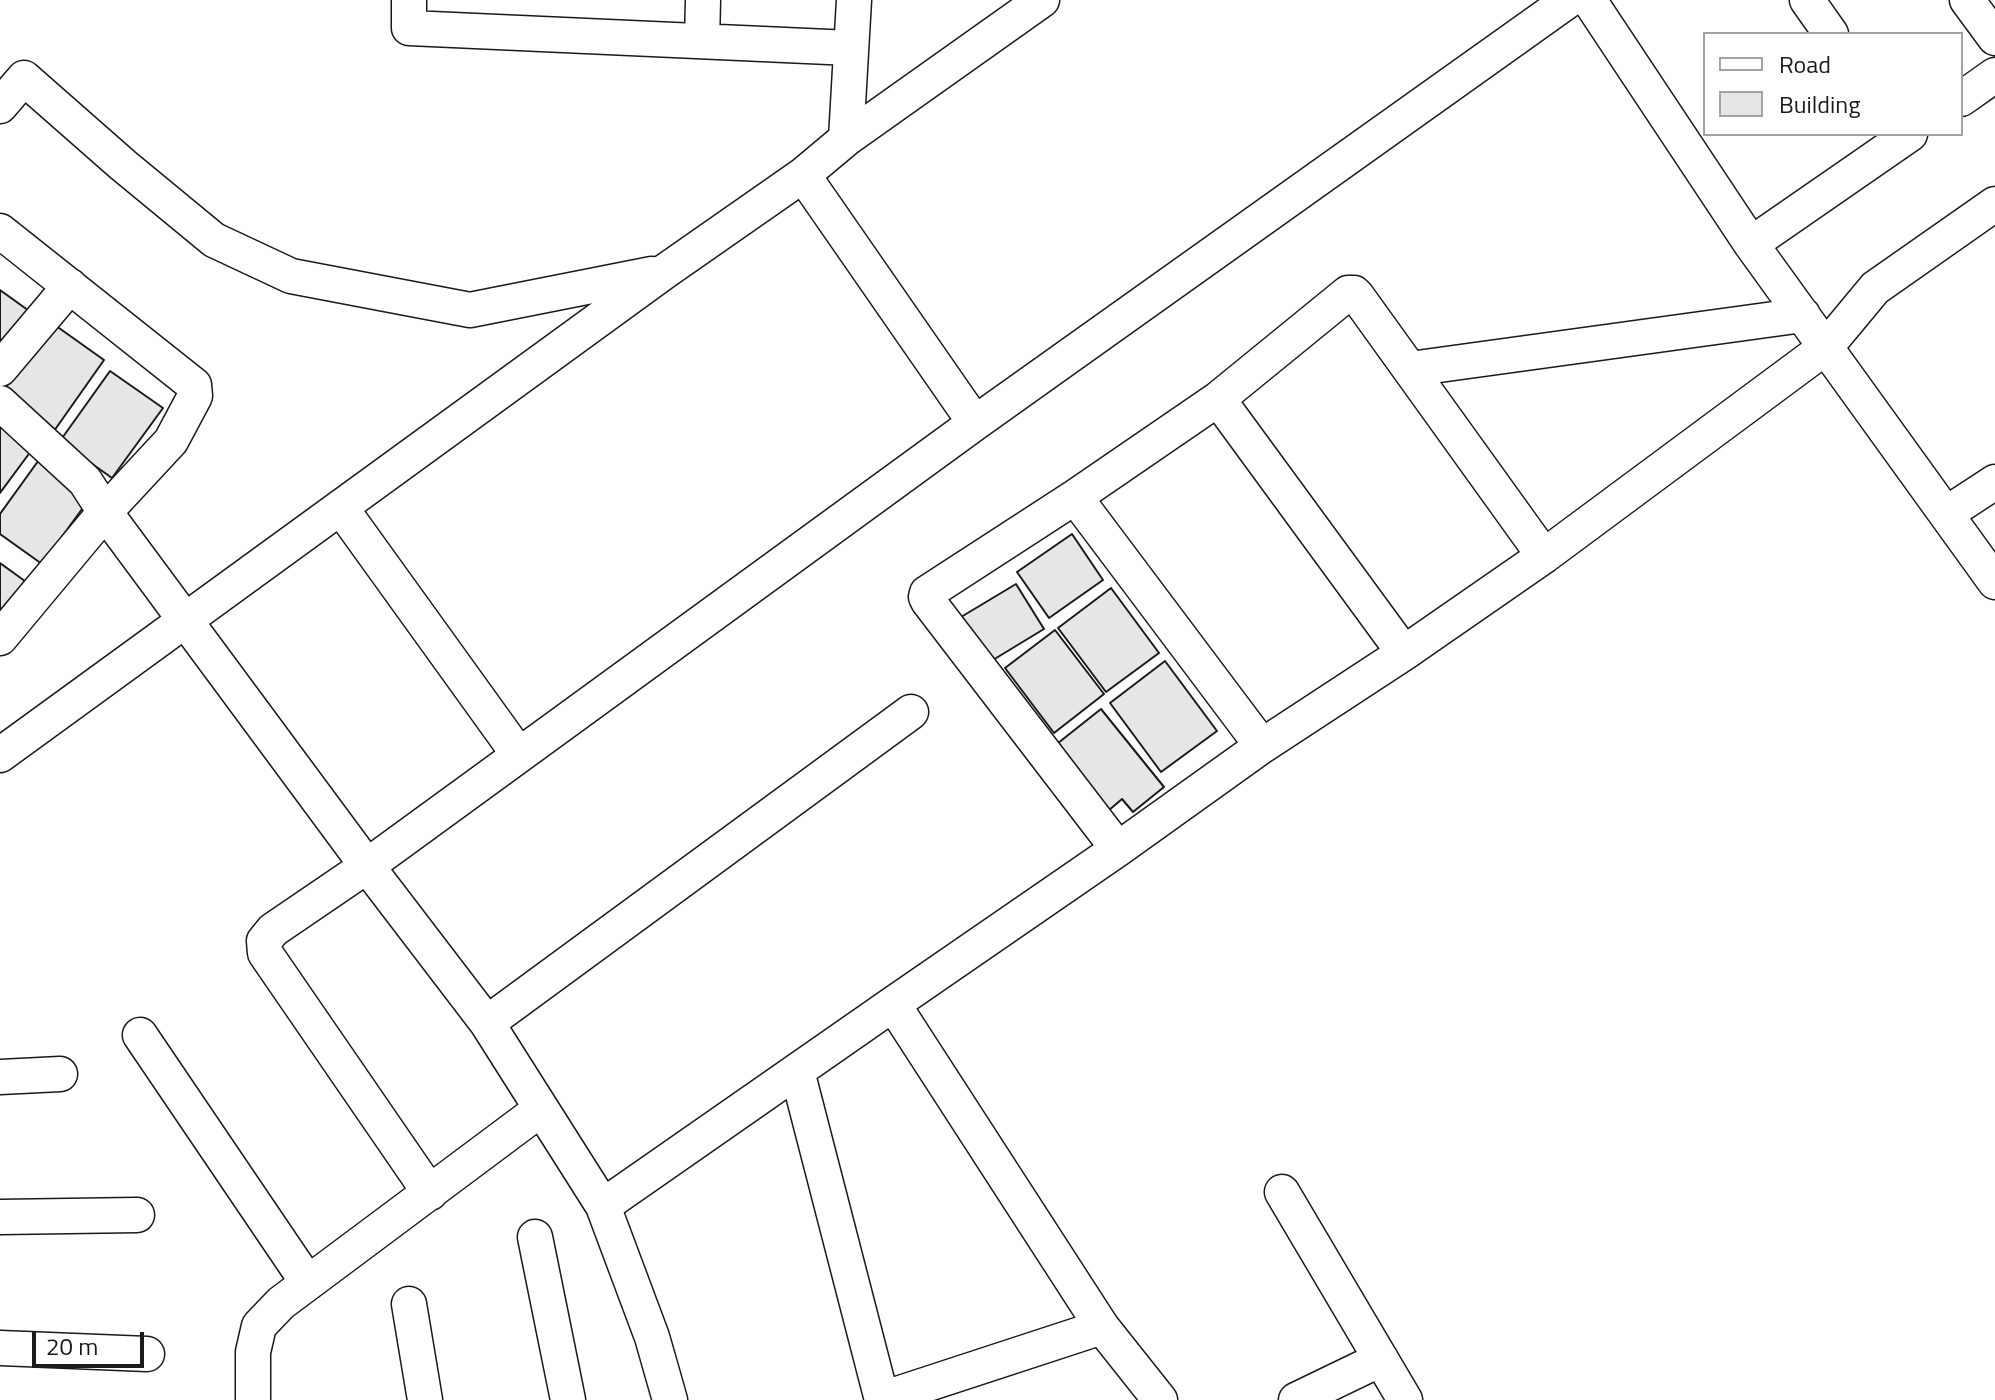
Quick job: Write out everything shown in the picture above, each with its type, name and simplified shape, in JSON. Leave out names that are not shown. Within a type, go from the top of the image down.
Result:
[{"type":"street","points":[[409,0],[409,28],[851,48]]},
{"type":"street","points":[[702,41],[703,0]]},
{"type":"street","points":[[846,139],[854,0]]},
{"type":"street","points":[[0,755],[664,272],[803,175],[846,139],[1042,0]]},
{"type":"street","points":[[430,1193],[265,953],[264,941],[273,930],[367,866],[975,423],[1569,0]]},
{"type":"street","points":[[1589,0],[1751,244],[1995,582]]},
{"type":"street","points":[[1807,0],[1830,32]]},
{"type":"street","points":[[1967,0],[1995,38]]},
{"type":"street","points":[[1963,98],[1995,75]]},
{"type":"street","points":[[0,106],[24,78],[214,240],[291,276],[470,310],[664,272]]},
{"type":"street","points":[[1751,244],[1904,136]]},
{"type":"street","points":[[803,175],[975,423]]},
{"type":"street","points":[[603,1206],[1262,746],[1544,556],[1826,347],[1875,288],[1995,204]]},
{"type":"street","points":[[0,231],[196,389],[171,441],[105,512],[0,638]]},
{"type":"street","points":[[0,369],[70,286]]},
{"type":"street","points":[[1118,849],[926,597],[927,593],[1218,399],[1348,293],[1357,296],[1544,556]]},
{"type":"street","points":[[1410,369],[1803,315]]},
{"type":"street","points":[[1218,399],[1404,653]]},
{"type":"street","points":[[0,403],[85,481],[367,866],[487,1023],[603,1206],[652,1337],[670,1400]]},
{"type":"street","points":[[1946,514],[1995,482]]},
{"type":"street","points":[[1075,497],[1262,746]]},
{"type":"street","points":[[341,508],[519,755]]},
{"type":"street","points":[[487,1023],[911,712]]},
{"type":"street","points":[[893,1004],[1102,1327],[1160,1400]]},
{"type":"street","points":[[140,1035],[308,1283]]},
{"type":"street","points":[[797,1071],[882,1400],[1102,1327]]},
{"type":"street","points":[[0,1077],[60,1074]]},
{"type":"street","points":[[253,1400],[253,1352],[259,1326],[281,1303],[541,1109]]},
{"type":"street","points":[[1282,1192],[1405,1400]]},
{"type":"street","points":[[0,1217],[137,1215]]},
{"type":"street","points":[[535,1237],[568,1400]]},
{"type":"street","points":[[409,1304],[425,1400]]},
{"type":"street","points":[[0,1348],[147,1354]]},
{"type":"street","points":[[1296,1400],[1381,1359]]},
{"type":"building","points":[[0,290],[32,313],[0,357]]},
{"type":"building","points":[[52,323],[104,360],[54,431],[1,393]]},
{"type":"building","points":[[110,371],[163,408],[112,478],[60,441]]},
{"type":"building","points":[[0,423],[34,447],[0,493]]},
{"type":"building","points":[[41,457],[93,494],[42,564],[0,534],[0,514]]},
{"type":"building","points":[[1072,534],[1103,580],[1049,618],[1017,572]]},
{"type":"building","points":[[0,563],[29,584],[0,623]]},
{"type":"building","points":[[1016,584],[1044,629],[983,666],[956,620]]},
{"type":"building","points":[[1111,588],[1159,653],[1106,692],[1058,628]]},
{"type":"building","points":[[1055,630],[1104,694],[1054,733],[1005,668]]},
{"type":"building","points":[[1165,661],[1217,731],[1161,772],[1110,703]]},
{"type":"building","points":[[1101,709],[1164,787],[1133,812],[1122,799],[1101,817],[1048,751]]}]
